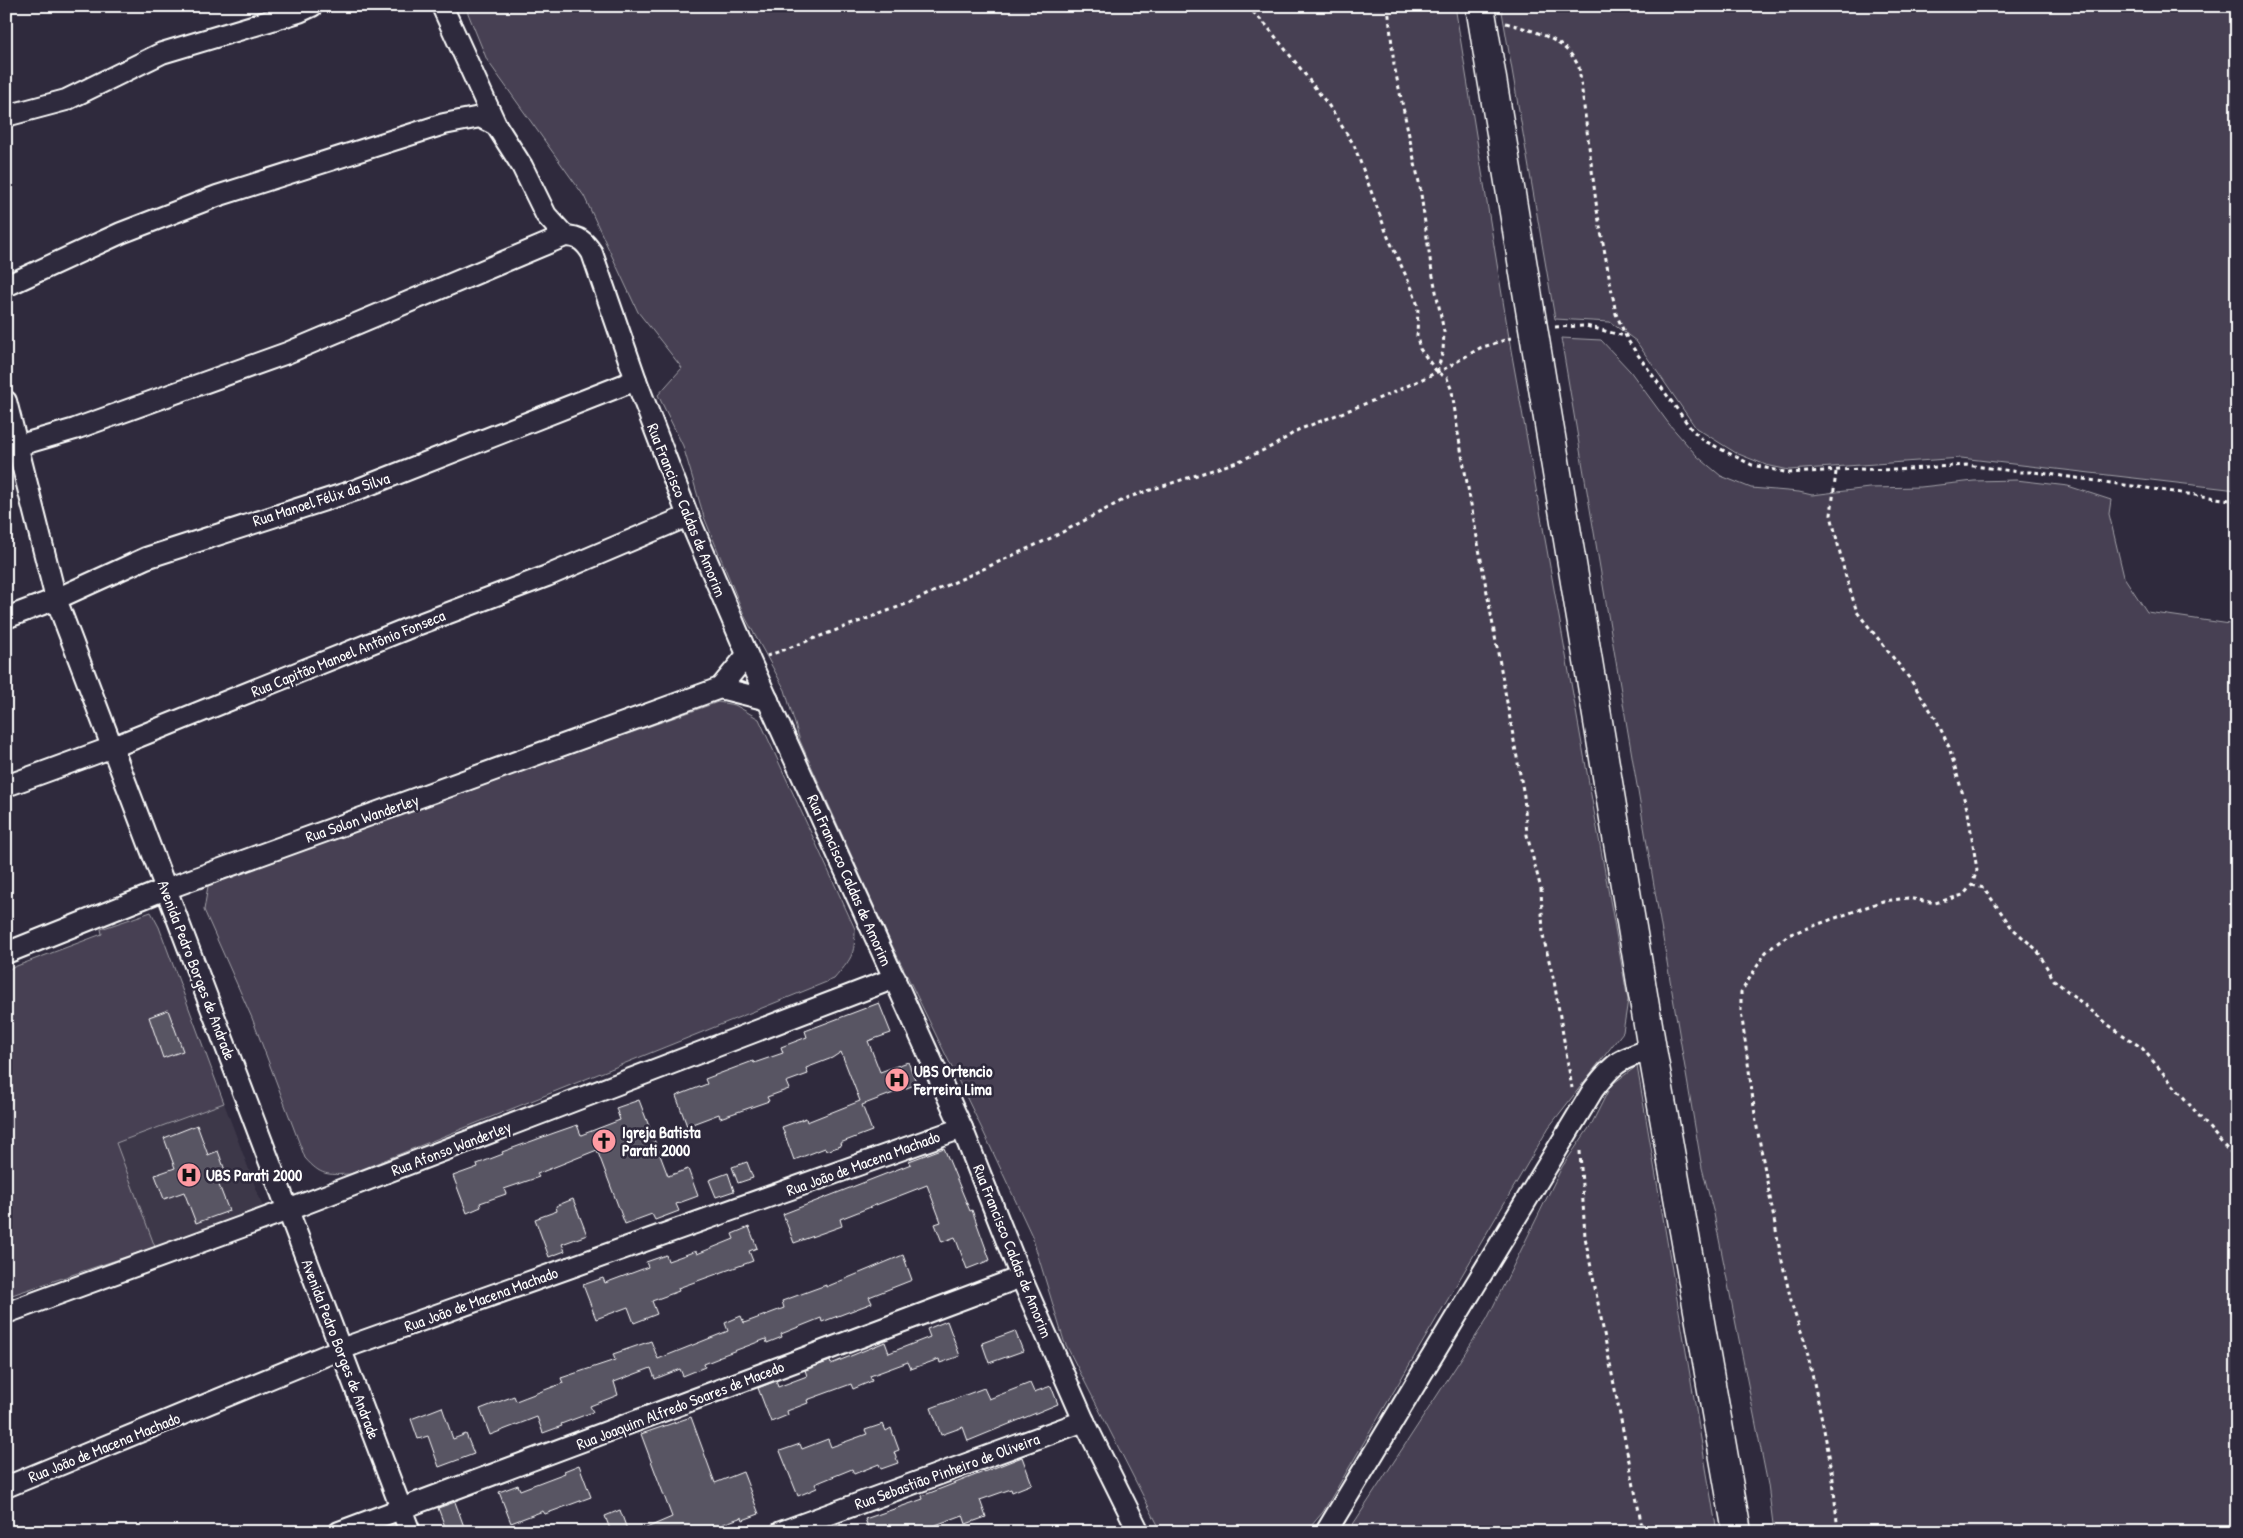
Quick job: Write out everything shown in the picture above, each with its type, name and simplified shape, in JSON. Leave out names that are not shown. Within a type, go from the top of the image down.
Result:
[{"type":"highway","points":[[1480,11],[1652,1049],[1737,1532]]},
{"type":"street","points":[[6,116],[66,100],[162,53],[299,12],[312,6]]},
{"type":"street","points":[[12,447],[76,429],[287,353],[565,236],[546,215],[522,166],[496,125],[442,6]]},
{"type":"street","points":[[6,286],[121,233],[216,196],[444,124],[480,117],[496,125]]},
{"type":"street","name":"Rua Francisco Caldas de Amorim","points":[[565,236],[575,236],[592,253],[636,380],[688,516],[748,658],[962,1128],[1021,1277],[1084,1421],[1139,1532]]},
{"type":"street","name":"Rua Manoel Félix da Silva","points":[[6,618],[56,599],[146,558],[356,490],[636,380]]},
{"type":"street","name":"Avenida Pedro Borges de Andrade","points":[[6,401],[12,447],[56,599],[410,1532]]},
{"type":"street","name":"Rua Capitão Manoel Antônio Fonseca","points":[[6,786],[113,747],[406,629],[547,576],[688,516]]},
{"type":"street","points":[[748,658],[720,688],[768,700]]},
{"type":"street","name":"Rua Solon Wanderley","points":[[6,953],[166,889],[720,688]]},
{"type":"street","name":"Rua Afonso Wanderley","points":[[6,1313],[288,1210],[894,978]]},
{"type":"street","points":[[1326,1532],[1593,1090],[1612,1067],[1623,1058],[1652,1049]]},
{"type":"street","name":"Rua João de Macena Machado","points":[[6,1487],[341,1349],[962,1128]]},
{"type":"street","name":"Rua Joaquim Alfredo Soares de Macedo","points":[[339,1532],[1021,1277]]},
{"type":"street","name":"Rua Sebastião Pinheiro de Oliveira","points":[[782,1532],[1084,1421]]},
{"type":"path","points":[[1246,6],[1266,25],[1300,68],[1329,106],[1354,145],[1388,237],[1418,306],[1417,337],[1420,350],[1437,372],[1447,378],[1452,391],[1524,796],[1527,835],[1540,889],[1543,936],[1554,981],[1578,1116],[1585,1237],[1643,1532]]},
{"type":"path","points":[[1388,6],[1394,65],[1420,187],[1431,266],[1444,332],[1443,351],[1437,372]]},
{"type":"path","points":[[1480,11],[1556,40],[1574,57],[1579,67],[1597,210],[1616,314],[1623,326],[1624,336],[1692,430],[1703,440],[1731,456],[1765,469],[1789,473],[1836,472],[1859,469],[1894,470],[1966,464],[2237,501]]},
{"type":"path","points":[[748,658],[800,645],[909,603],[1053,537],[1129,497],[1237,462],[1275,445],[1298,430],[1390,394],[1437,372],[1480,348],[1513,337],[1533,326],[1586,326],[1624,336]]},
{"type":"path","points":[[1836,472],[1831,514],[1845,574],[1857,612],[1910,679],[1936,719],[1949,747],[1968,812],[1977,870],[1972,884],[1963,896],[1935,903],[1908,898],[1883,901],[1788,935],[1766,952],[1741,992],[1740,1011],[1756,1122],[1781,1257],[1793,1308],[1805,1342],[1821,1415],[1832,1470],[1838,1532]]},
{"type":"path","points":[[1972,884],[1984,888],[2012,928],[2037,950],[2054,980],[2110,1026],[2142,1048],[2237,1161]]},
{"type":"shaded area","points":[[465,6],[1455,6],[1511,350],[1628,1000],[1623,1032],[1549,1127],[1323,1512],[1306,1532],[1163,1532],[1160,1529],[1064,1341],[1032,1236],[889,939],[800,741],[785,690],[745,617],[704,517],[683,446],[658,395],[682,368],[638,312],[584,196],[487,60]]},
{"type":"shaded area","points":[[1501,6],[2237,6],[2237,490],[1961,458],[1789,470],[1766,465],[1736,453],[1696,428],[1636,341],[1610,322],[1555,319]]},
{"type":"shaded area","points":[[1561,338],[1601,340],[1630,371],[1669,424],[1697,456],[1721,476],[1751,488],[1812,495],[1869,488],[1921,487],[1974,481],[2016,480],[2068,486],[2111,500],[2109,514],[2124,577],[2147,612],[2237,625],[2237,1532],[1774,1532],[1768,1485],[1714,1214],[1702,1168]]},
{"type":"shaded area","points":[[718,702],[735,705],[759,719],[855,929],[851,957],[834,979],[350,1174],[330,1174],[316,1168],[305,1158],[252,1018],[204,910],[208,886],[252,867]]},
{"type":"shaded area","points":[[151,912],[159,927],[224,1103],[116,1143],[155,1247],[6,1297],[6,970],[102,934],[101,929]]},
{"type":"shaded area","points":[[1637,1066],[1717,1532],[1348,1532],[1487,1319],[1562,1167],[1591,1125],[1611,1085]]},
{"type":"shaded area","name":"UBS Parati 2000","points":[[224,1103],[263,1207],[155,1247],[116,1143]]},
{"type":"building","points":[[879,1003],[891,1033],[868,1041],[880,1072],[908,1062],[917,1084],[862,1105],[872,1131],[840,1143],[841,1146],[826,1151],[825,1148],[794,1160],[782,1127],[806,1118],[807,1122],[860,1101],[841,1052],[832,1058],[806,1068],[808,1074],[786,1082],[789,1089],[767,1097],[769,1101],[720,1118],[719,1114],[687,1126],[676,1096],[707,1084],[705,1079],[753,1061],[754,1063],[783,1053],[781,1047],[807,1037],[805,1031]]},
{"type":"building","points":[[168,1010],[183,1051],[163,1058],[149,1017]]},
{"type":"building","points":[[639,1100],[668,1176],[688,1169],[698,1196],[676,1204],[679,1211],[655,1220],[652,1214],[625,1224],[597,1150],[537,1174],[539,1177],[504,1189],[506,1194],[480,1203],[481,1207],[467,1213],[453,1176],[478,1167],[477,1164],[503,1154],[502,1152],[577,1125],[581,1135],[620,1120],[616,1108]]},
{"type":"building","points":[[197,1125],[208,1155],[218,1151],[227,1176],[217,1180],[229,1211],[196,1223],[184,1192],[164,1199],[155,1175],[175,1168],[164,1138]]},
{"type":"building","points":[[944,1148],[970,1211],[972,1210],[990,1260],[967,1269],[955,1237],[942,1242],[935,1224],[941,1222],[927,1185],[840,1219],[842,1226],[794,1243],[783,1214],[911,1164],[909,1161]]},
{"type":"building","points":[[747,1162],[753,1178],[738,1183],[732,1167]]},
{"type":"building","points":[[728,1173],[734,1191],[716,1197],[709,1180]]},
{"type":"building","points":[[573,1199],[587,1235],[562,1244],[565,1251],[549,1257],[535,1219],[557,1211],[556,1206]]},
{"type":"building","points":[[749,1227],[757,1248],[749,1251],[753,1261],[678,1288],[679,1291],[652,1301],[657,1314],[634,1323],[628,1307],[596,1319],[583,1285],[603,1278],[605,1283],[648,1267],[646,1262],[666,1255],[668,1261],[696,1251],[697,1254],[734,1239],[732,1234]]},
{"type":"building","points":[[903,1255],[912,1280],[869,1297],[872,1303],[822,1322],[821,1318],[781,1334],[782,1337],[767,1343],[766,1339],[718,1357],[704,1364],[705,1367],[683,1376],[680,1369],[655,1379],[651,1368],[614,1382],[618,1395],[590,1406],[593,1412],[543,1433],[537,1417],[490,1435],[480,1409],[514,1396],[516,1401],[563,1383],[561,1378],[615,1360],[613,1354],[651,1341],[658,1359],[728,1331],[725,1323],[741,1316],[744,1323],[784,1308],[782,1301],[826,1285],[826,1287]]},
{"type":"building","points":[[947,1321],[960,1356],[940,1363],[939,1359],[911,1369],[908,1362],[870,1376],[872,1381],[853,1389],[851,1384],[807,1400],[808,1403],[787,1411],[788,1415],[771,1422],[758,1388],[776,1381],[778,1387],[807,1376],[805,1370],[830,1361],[831,1364],[885,1342],[889,1353],[930,1337],[927,1329]]},
{"type":"building","points":[[1015,1331],[1023,1351],[989,1363],[982,1343]]},
{"type":"building","points":[[1030,1383],[1034,1392],[1051,1386],[1058,1404],[968,1441],[963,1427],[941,1435],[931,1408],[984,1388],[989,1399]]},
{"type":"building","points":[[442,1407],[453,1439],[466,1434],[474,1454],[439,1467],[428,1436],[418,1439],[411,1419]]},
{"type":"building","points":[[691,1417],[715,1483],[743,1472],[759,1514],[743,1520],[742,1517],[702,1532],[637,1532],[672,1517],[641,1434]]},
{"type":"building","points":[[883,1424],[886,1431],[891,1428],[899,1450],[894,1452],[898,1463],[881,1469],[879,1464],[854,1474],[852,1469],[815,1484],[817,1488],[798,1496],[780,1451],[800,1444],[802,1449],[828,1439],[831,1447],[867,1434],[865,1430]]},
{"type":"building","points":[[1022,1457],[1032,1484],[1012,1492],[1011,1489],[980,1500],[986,1517],[966,1524],[963,1515],[930,1527],[932,1532],[870,1532],[865,1519],[923,1499],[922,1496]]},
{"type":"building","points":[[579,1465],[591,1497],[545,1514],[543,1511],[511,1523],[499,1492],[518,1485],[520,1490],[565,1473],[564,1471]]},
{"type":"building","points":[[455,1502],[466,1532],[447,1532],[438,1508]]},
{"type":"building","points":[[620,1510],[628,1532],[611,1532],[605,1516]]},
{"type":"place","name":"UBS Ortencio Ferreira Lima","points":[[897,1080]]},
{"type":"place","name":"Igreja Batista Parati 2000","points":[[604,1141]]},
{"type":"place","name":"UBS Parati 2000","points":[[189,1175]]}]
